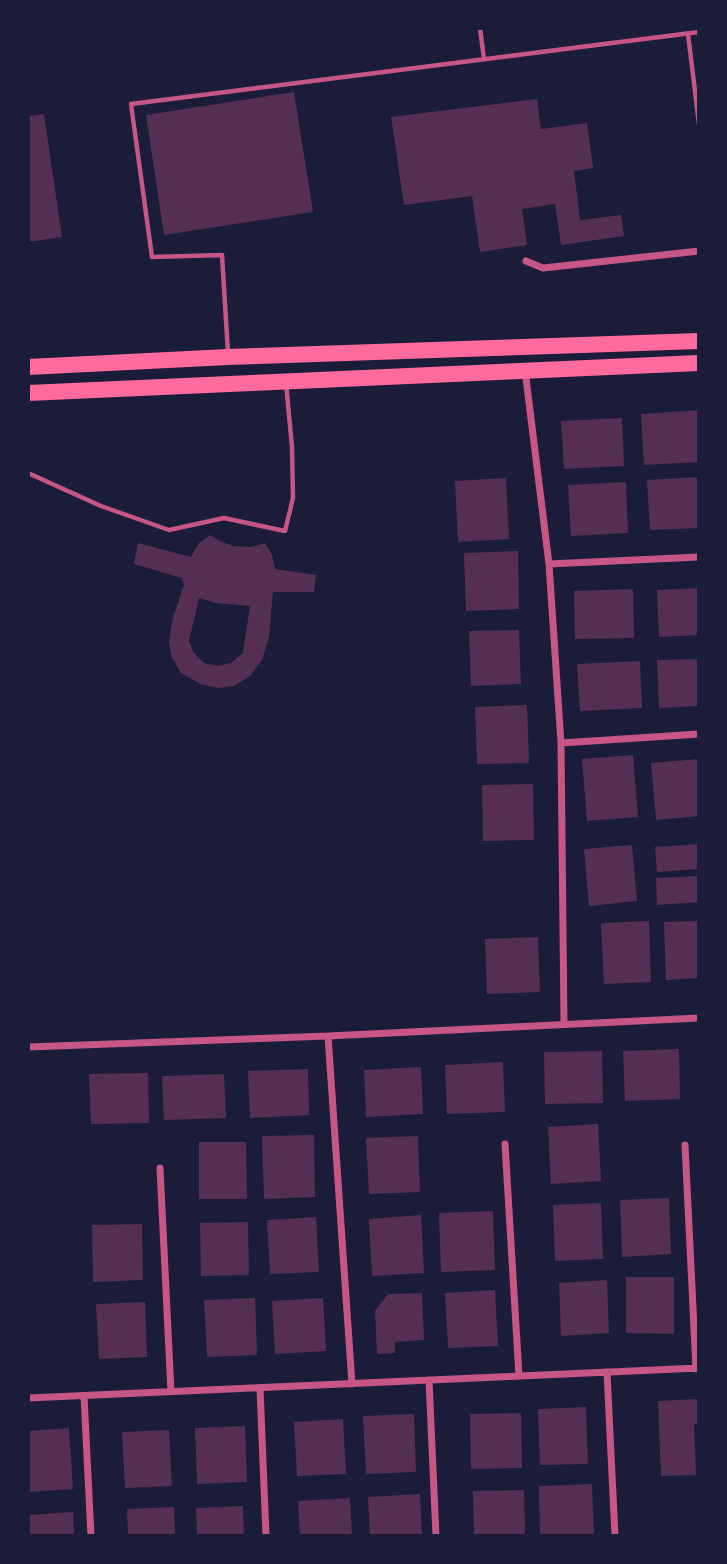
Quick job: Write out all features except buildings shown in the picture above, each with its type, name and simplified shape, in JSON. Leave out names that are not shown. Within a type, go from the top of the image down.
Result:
[{"type":"main road","points":[[28,367],[228,357],[699,341]]},
{"type":"main road","points":[[28,393],[699,363]]},
{"type":"street","points":[[526,261],[543,268],[699,250]]},
{"type":"street","points":[[525,370],[549,564],[561,743],[564,1024]]},
{"type":"street","points":[[549,564],[699,557]]},
{"type":"street","points":[[561,743],[699,734]]},
{"type":"street","points":[[28,1047],[699,1018]]},
{"type":"street","points":[[328,1036],[352,1384]]},
{"type":"street","points":[[505,1144],[519,1376]]},
{"type":"street","points":[[28,1398],[697,1368],[685,1145]]},
{"type":"street","points":[[160,1168],[171,1392]]},
{"type":"street","points":[[607,1372],[615,1536]]},
{"type":"street","points":[[429,1380],[436,1536]]},
{"type":"street","points":[[260,1388],[266,1536]]},
{"type":"street","points":[[84,1396],[91,1536]]},
{"type":"lane","points":[[480,28],[485,59]]},
{"type":"lane","points":[[228,357],[222,255],[152,257],[131,104],[699,32]]},
{"type":"lane","points":[[688,34],[699,124]]},
{"type":"lane","points":[[28,472],[101,506],[169,530],[224,518],[285,531],[293,498],[286,381]]}]
